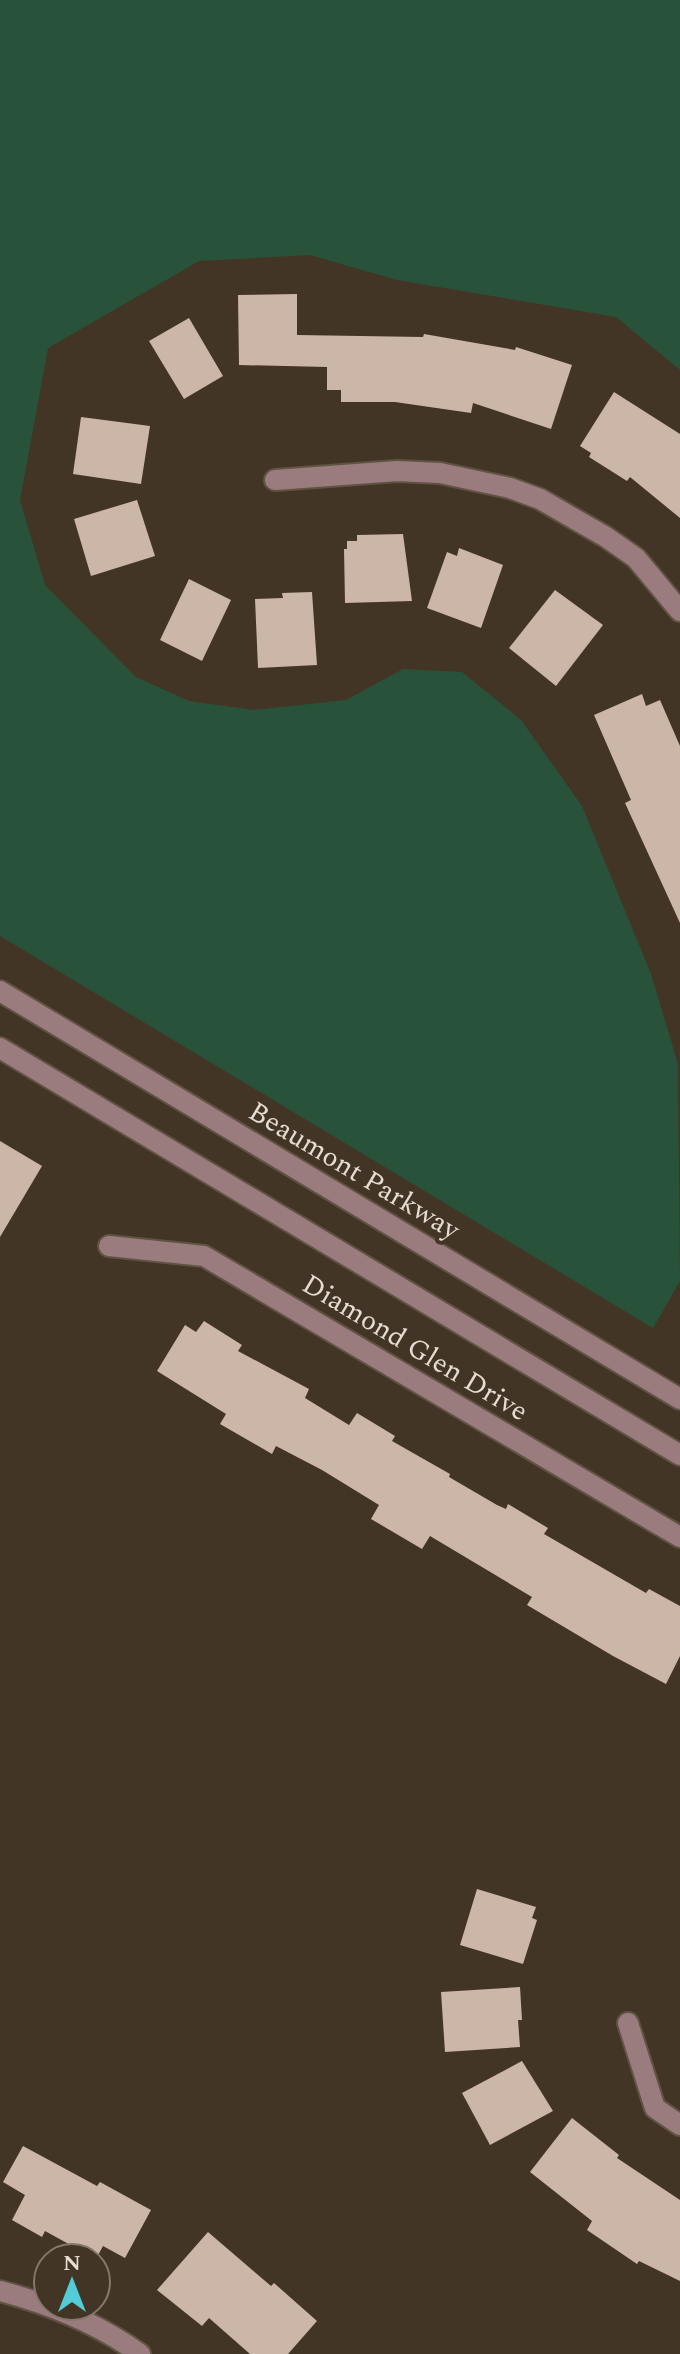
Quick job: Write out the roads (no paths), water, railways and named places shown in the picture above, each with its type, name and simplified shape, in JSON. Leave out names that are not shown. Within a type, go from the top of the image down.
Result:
[{"type":"street","points":[[275,480],[397,471],[440,473],[510,488],[540,499],[636,558],[680,611]]},
{"type":"street","name":"Beaumont Parkway","points":[[0,991],[680,1399]]},
{"type":"street","points":[[0,1048],[680,1455]]},
{"type":"street","name":"Diamond Glen Drive","points":[[109,1246],[204,1256],[680,1537]]},
{"type":"street","points":[[628,2023],[655,2108],[680,2125]]},
{"type":"street","points":[[0,2291],[28,2298],[80,2319],[140,2354]]}]
